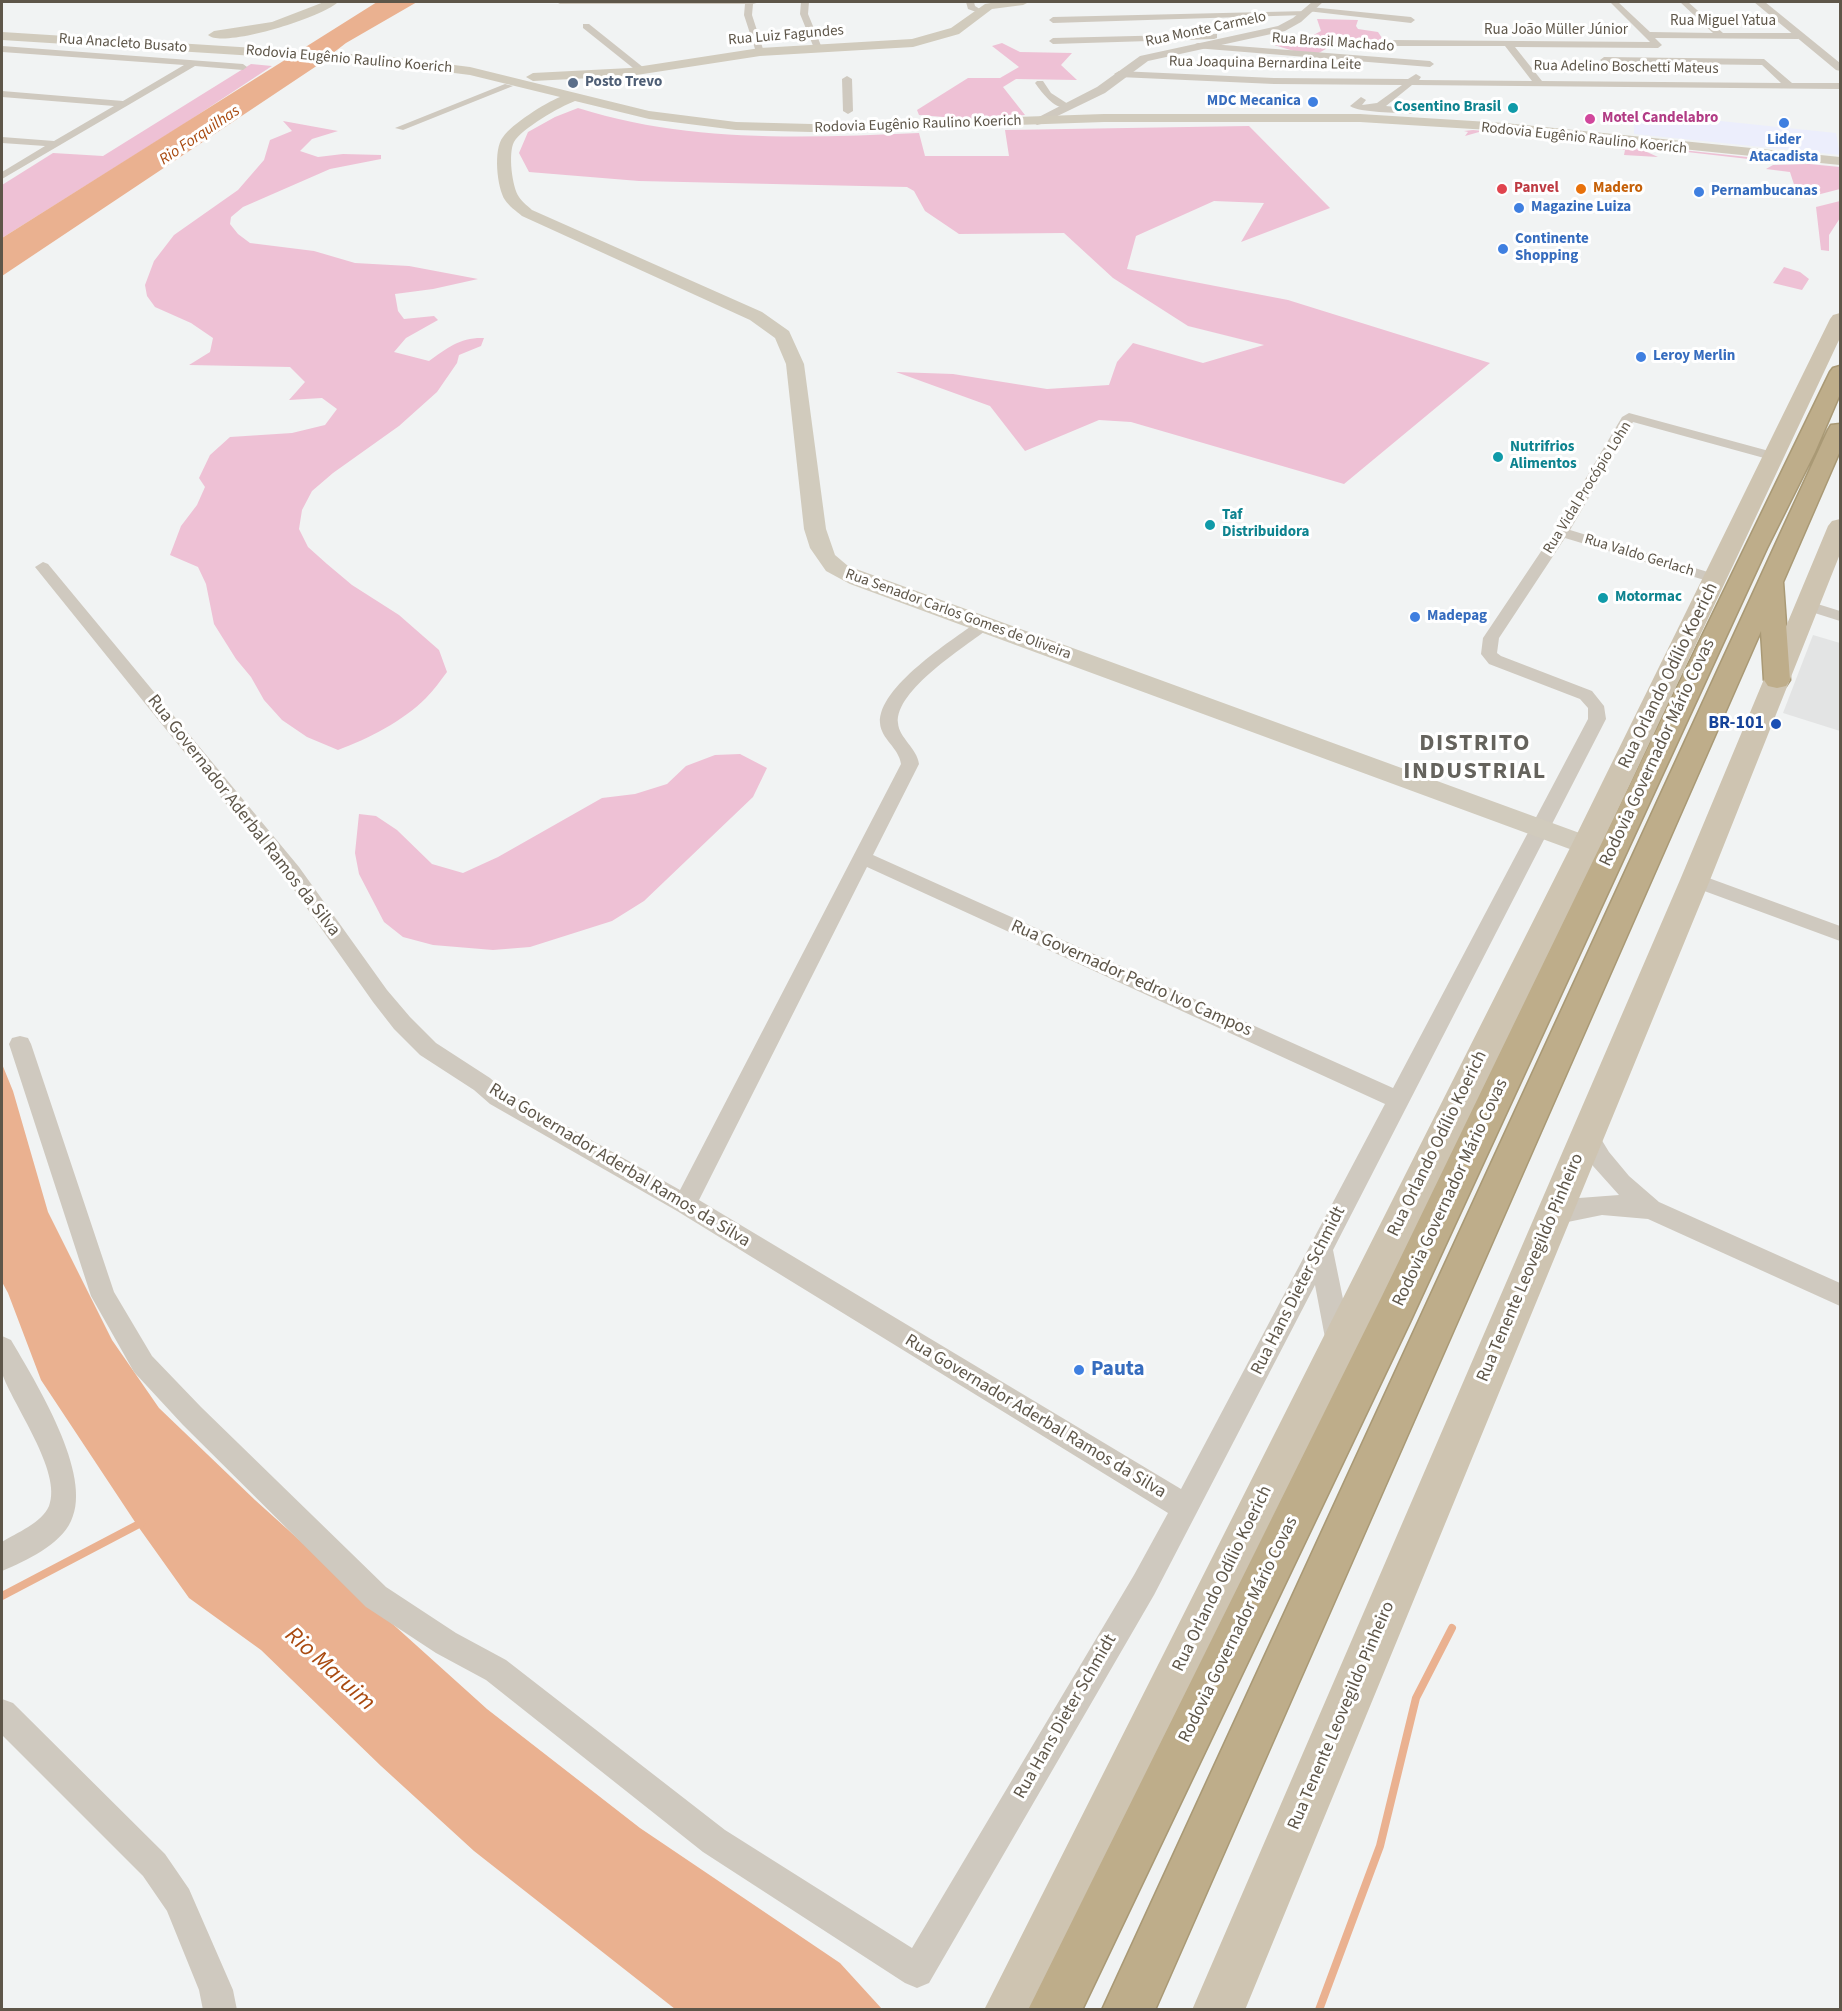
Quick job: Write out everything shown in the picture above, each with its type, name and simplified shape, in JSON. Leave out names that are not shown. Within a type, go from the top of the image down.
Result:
[{"type":"highway","name":"Rodovia Governador Mário Covas","points":[[1040,1993],[1396,1309],[1840,372]]},
{"type":"highway","name":"Rodovia Governador Mário Covas","points":[[1128,2010],[1840,427]]},
{"type":"highway","points":[[1697,618],[1755,548]]},
{"type":"highway","points":[[1771,582],[1778,680]]},
{"type":"main road","points":[[2,25],[161,36],[221,35],[287,22],[316,12],[332,2]]},
{"type":"main road","name":"Rua Luiz Fagundes","points":[[533,81],[641,70],[760,52],[894,45],[928,40],[960,28],[980,11],[994,4],[1023,2]]},
{"type":"main road","name":"Rodovia Eugênio Raulino Koerich","points":[[2,38],[423,64],[533,81],[565,97],[669,123],[761,131],[1118,124],[1370,123],[1510,131],[1840,163]]},
{"type":"main road","name":"Rodovia Eugênio Raulino Koerich","points":[[345,59],[533,81],[565,97],[663,118],[758,128],[842,128],[1036,121],[1360,118],[1505,127],[1840,163]]},
{"type":"main road","name":"Rua Senador Carlos Gomes de Oliveira","points":[[565,97],[521,128],[506,144],[506,185],[515,203],[527,213],[776,327],[787,342],[795,364],[815,529],[826,560],[843,573],[1586,846]]},
{"type":"main road","name":"Rua Orlando Odílio Koerich","points":[[1040,1993],[1339,1343],[1586,846],[1840,319]]},
{"type":"main road","name":"Rua Tenente Leovegildo Pinheiro","points":[[1218,2010],[1695,880],[1840,526]]},
{"type":"street","points":[[560,2],[582,2],[599,6],[756,2]]},
{"type":"street","points":[[748,2],[748,15],[760,52]]},
{"type":"street","points":[[805,2],[804,14],[818,48]]},
{"type":"street","points":[[970,2],[971,7],[980,11]]},
{"type":"street","name":"Rua João Müller Júnior","points":[[1390,43],[1658,45],[1614,2]]},
{"type":"street","points":[[1684,2],[1720,35]]},
{"type":"street","points":[[1759,2],[1840,69]]},
{"type":"street","points":[[1161,8],[1175,37],[1193,47]]},
{"type":"street","points":[[1229,36],[1054,45],[1054,15],[1166,17],[1311,8],[1411,20]]},
{"type":"street","name":"Rua Monte Carmelo","points":[[1036,121],[1101,90],[1119,74],[1144,58],[1281,29],[1292,24],[1311,8]]},
{"type":"street","points":[[586,26],[641,70]]},
{"type":"street","points":[[1429,44],[1438,32]]},
{"type":"street","name":"Rua Miguel Yatua","points":[[1647,35],[1798,36]]},
{"type":"street","points":[[1380,108],[1454,44]]},
{"type":"street","points":[[1508,44],[1539,82]]},
{"type":"street","points":[[1590,45],[1611,68]]},
{"type":"street","name":"Rua Brasil Machado","points":[[1193,47],[1430,64]]},
{"type":"street","name":"Rua Anacleto Busato","points":[[2,49],[243,67]]},
{"type":"street","points":[[1604,60],[1764,62],[1789,85]]},
{"type":"street","points":[[2,176],[194,63]]},
{"type":"street","name":"Rua Joaquina Bernardina Leite","points":[[1119,74],[1253,80],[1411,81]]},
{"type":"street","points":[[847,79],[848,111]]},
{"type":"street","name":"Rua Adelino Boschetti Mateus","points":[[1411,81],[1539,82],[1621,79],[1840,86]]},
{"type":"street","points":[[400,128],[533,81]]},
{"type":"street","points":[[1040,83],[1048,95],[1065,106]]},
{"type":"street","points":[[2,94],[125,104]]},
{"type":"street","points":[[1361,100],[1356,106],[1358,108],[1413,111]]},
{"type":"street","points":[[2,140],[53,144]]},
{"type":"street","name":"Rua Vidal Procópio Lohn","points":[[1489,654],[1491,638],[1561,532],[1629,417],[1775,457]]},
{"type":"street","name":"Rua Valdo Gerlach","points":[[1561,532],[1716,579]]},
{"type":"street","name":"Rua Governador Aderbal Ramos da Silva","points":[[43,567],[292,872],[380,996],[428,1049],[498,1098],[685,1204],[1186,1508]]},
{"type":"street","points":[[1808,606],[1840,616]]},
{"type":"street","points":[[685,1204],[910,764],[910,756],[889,726],[889,711],[895,699],[911,681],[983,625]]},
{"type":"street","name":"Rua Hans Dieter Schmidt","points":[[20,1044],[103,1296],[143,1364],[192,1416],[376,1598],[446,1643],[496,1670],[714,1841],[917,1971],[1144,1585],[1186,1508],[1597,719],[1598,711],[1595,704],[1586,695],[1505,665],[1489,654]]},
{"type":"street","name":"Rua Governador Pedro Ivo Campos","points":[[863,858],[1399,1100]]},
{"type":"street","points":[[1695,880],[1840,934]]},
{"type":"street","points":[[1587,1136],[1601,1159],[1621,1183],[1651,1209]]},
{"type":"street","points":[[1553,1215],[1583,1206],[1613,1203],[1651,1209],[1840,1295]]},
{"type":"street","points":[[1321,1250],[1339,1343]]},
{"type":"street","points":[[2,1348],[44,1425],[66,1497],[60,1514],[42,1532],[2,1557]]},
{"type":"street","points":[[2,1714],[154,1865],[178,1900],[216,1990],[220,2010]]},
{"type":"shaded area","points":[[1317,19],[1358,20],[1356,26],[1358,29],[1378,32],[1382,38],[1378,40],[1387,42],[1387,45],[1397,46],[1385,50],[1361,48],[1354,44],[1331,46],[1317,54],[1300,53],[1271,44],[1304,40],[1321,31]]},
{"type":"shaded area","points":[[1002,43],[1020,52],[1072,53],[1061,65],[1077,80],[1016,79],[1003,87],[1025,115],[968,119],[919,115],[917,110],[968,78],[1000,78],[1019,67],[992,46]]},
{"type":"shaded area","points":[[251,64],[272,66],[2,238],[2,185],[53,153],[103,156]]},
{"type":"shaded area","points":[[578,108],[620,119],[704,133],[790,137],[919,133],[925,156],[1009,156],[1005,130],[1249,126],[1330,208],[1241,242],[1264,203],[1214,201],[1136,236],[1127,269],[1288,300],[1490,363],[1344,484],[1131,422],[1099,420],[1025,451],[990,406],[896,372],[953,374],[1047,389],[1109,385],[1117,362],[1133,343],[1203,363],[1264,345],[1188,326],[1113,278],[1064,233],[959,234],[925,211],[914,191],[907,187],[639,181],[529,172],[519,153],[528,132],[555,117]]},
{"type":"shaded area","points":[[1634,112],[1836,133],[1840,155],[1634,134]]},
{"type":"shaded area","points":[[283,121],[338,131],[312,139],[300,151],[318,157],[343,154],[381,155],[381,159],[330,169],[243,207],[231,217],[230,224],[238,234],[250,243],[314,251],[355,263],[409,266],[478,279],[433,289],[395,294],[398,311],[404,319],[434,316],[438,320],[406,338],[394,352],[429,361],[461,341],[484,338],[481,346],[459,355],[457,363],[437,392],[399,426],[333,473],[312,491],[302,510],[299,529],[308,547],[352,585],[399,615],[439,650],[447,672],[429,695],[396,722],[338,750],[307,737],[282,720],[264,700],[214,624],[206,584],[198,567],[170,555],[181,526],[197,505],[205,487],[199,478],[210,455],[230,437],[292,433],[325,425],[337,409],[322,398],[289,400],[305,382],[290,367],[189,365],[210,352],[213,338],[191,323],[155,307],[147,296],[145,285],[154,261],[174,235],[238,190],[264,160],[270,140],[292,131]]},
{"type":"shaded area","points":[[1473,130],[1629,144],[1658,157],[1624,155],[1625,150],[1611,146],[1479,132],[1465,136],[1468,132],[1464,131]]},
{"type":"shaded area","points":[[1652,148],[1775,160],[1766,161]]},
{"type":"shaded area","points":[[1809,164],[1840,167],[1840,189],[1809,197],[1798,197],[1790,172],[1766,169],[1773,165]]},
{"type":"shaded area","points":[[1840,201],[1840,218],[1829,235],[1829,251],[1821,250],[1816,207]]},
{"type":"shaded area","points":[[1784,267],[1800,272],[1809,279],[1802,290],[1773,283]]},
{"type":"shaded area","points":[[1813,635],[1840,643],[1840,731],[1783,713]]},
{"type":"shaded area","points":[[740,754],[767,768],[753,797],[644,901],[612,921],[530,947],[493,950],[433,945],[403,937],[384,922],[359,874],[355,853],[359,814],[376,816],[397,830],[432,864],[463,873],[498,857],[602,798],[635,794],[667,784],[686,766],[715,755]]},
{"type":"water","name":"Rio Forquilhas","points":[[377,2],[417,2],[346,43],[315,67],[2,276],[2,238]]},
{"type":"water","name":"Rio Maruim","points":[[2,1064],[13,1091],[48,1212],[112,1340],[159,1408],[255,1500],[487,1709],[640,1828],[840,1963],[882,2009],[675,2009],[474,1851],[381,1766],[261,1650],[189,1598],[137,1525],[41,1380],[2,1282]]},
{"type":"waterway","points":[[2,1596],[141,1523]]},
{"type":"waterway","points":[[1319,2010],[1380,1846],[1416,1698],[1452,1628]]},
{"type":"place","name":"Posto Trevo","points":[[573,83]]},
{"type":"place","name":"MDC Mecanica","points":[[1313,102]]},
{"type":"place","name":"Cosentino Brasil","points":[[1513,108]]},
{"type":"place","name":"Motel Candelabro","points":[[1590,119]]},
{"type":"place","name":"Lider Atacadista","points":[[1784,123]]},
{"type":"place","name":"Panvel","points":[[1502,189]]},
{"type":"place","name":"Madero","points":[[1581,189]]},
{"type":"place","name":"Pernambucanas","points":[[1699,192]]},
{"type":"place","name":"Magazine Luiza","points":[[1519,208]]},
{"type":"place","name":"Continente Shopping","points":[[1503,249]]},
{"type":"place","name":"Leroy Merlin","points":[[1641,357]]},
{"type":"place","name":"Nutrifrios Alimentos","points":[[1498,457]]},
{"type":"place","name":"Taf Distribuidora","points":[[1210,525]]},
{"type":"place","name":"Motormac","points":[[1603,598]]},
{"type":"place","name":"Madepag","points":[[1415,617]]},
{"type":"place","name":"BR-101","points":[[1776,724]]},
{"type":"place","name":"Pauta","points":[[1079,1370]]},
{"type":"district","name":"DISTRITO INDUSTRIAL","points":[[1475,759]]}]
